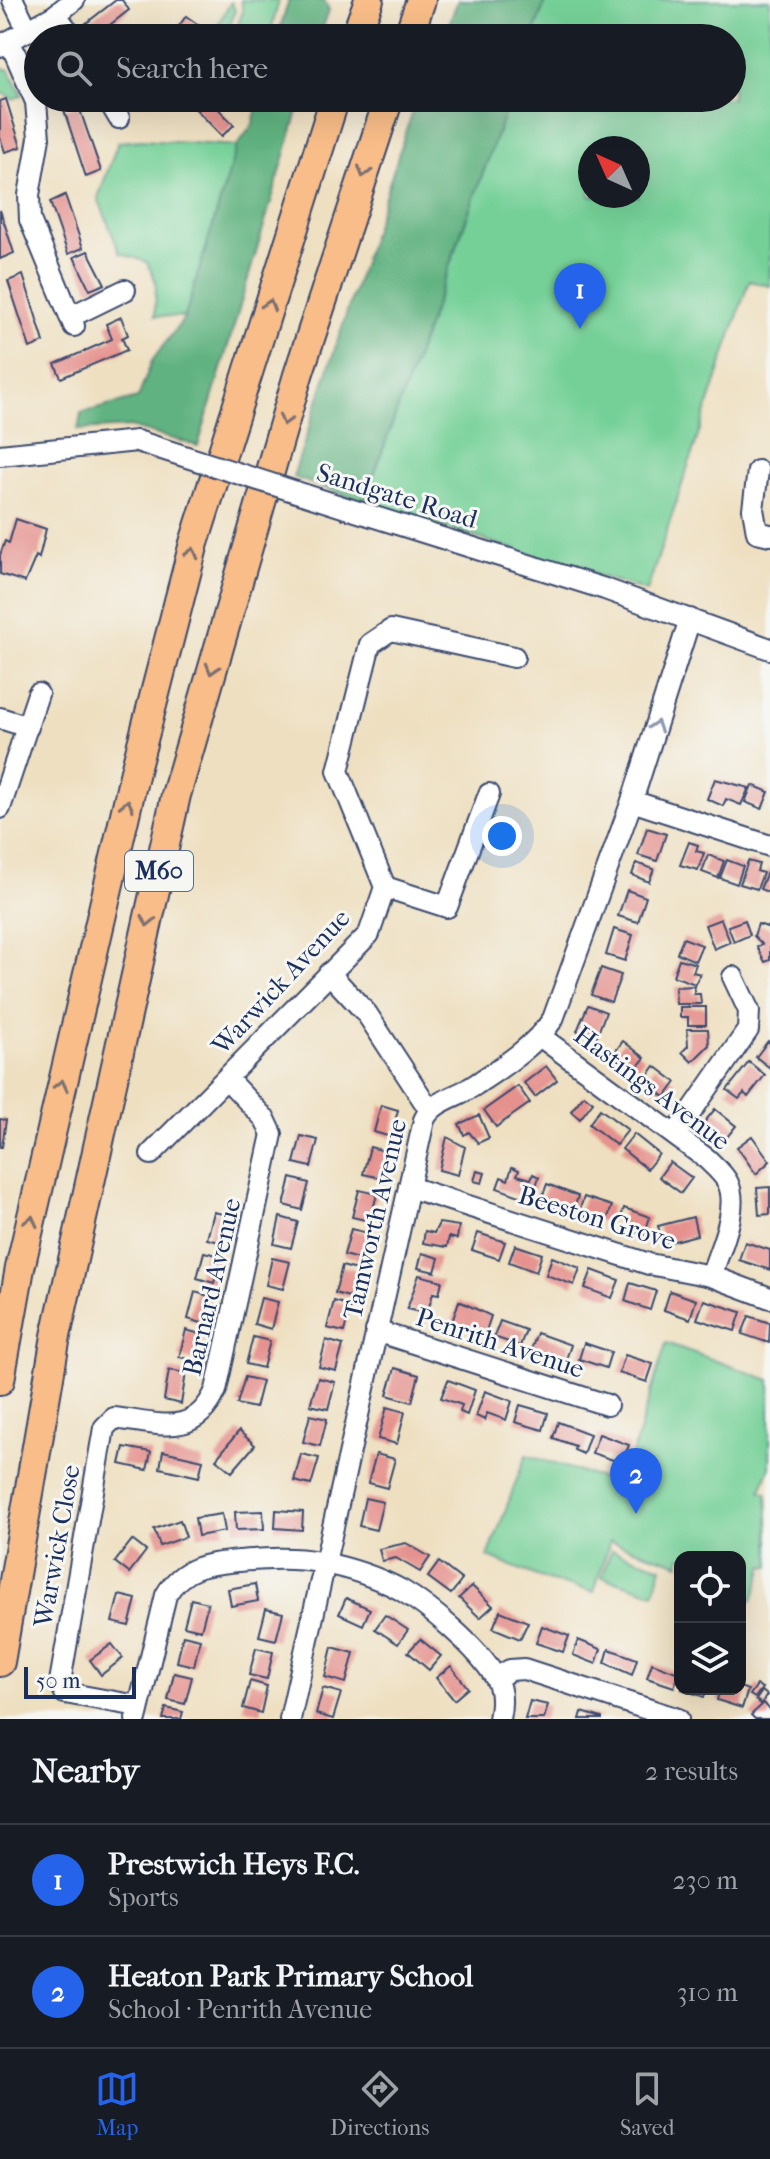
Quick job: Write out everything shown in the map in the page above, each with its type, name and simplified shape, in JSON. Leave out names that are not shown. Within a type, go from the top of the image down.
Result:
[{"type":"highway","points":[[360,24],[369,0]]},
{"type":"highway","points":[[413,24],[421,0]]},
{"type":"highway","name":"M60","points":[[0,1380],[44,1161],[136,767],[194,543],[331,112]]},
{"type":"highway","name":"M60","points":[[0,1662],[56,1336],[176,795],[298,375],[384,112]]},
{"type":"street","points":[[13,0],[25,24]]},
{"type":"street","points":[[40,24],[74,0]]},
{"type":"street","points":[[56,15],[63,24]]},
{"type":"street","points":[[24,33],[5,44],[24,80]]},
{"type":"street","points":[[37,112],[39,138],[29,195],[30,220],[72,321],[125,290]]},
{"type":"street","points":[[115,112],[119,118]]},
{"type":"street","name":"Sandgate Road","points":[[0,455],[137,441],[690,619],[770,649]]},
{"type":"street","points":[[758,471],[753,509],[764,534]]},
{"type":"street","name":"Tamworth Avenue","points":[[290,1719],[322,1563],[429,1109],[474,1086],[541,1037],[568,983],[632,801],[690,619]]},
{"type":"street","points":[[489,794],[447,907],[385,887],[338,771],[370,644],[391,630],[514,657]]},
{"type":"street","points":[[0,808],[38,694]]},
{"type":"street","points":[[0,718],[28,727]]},
{"type":"street","points":[[632,801],[770,846]]},
{"type":"street","name":"Warwick Avenue","points":[[151,1154],[369,934],[385,887]]},
{"type":"street","points":[[329,973],[367,1014],[429,1109]]},
{"type":"street","points":[[675,1135],[748,1030],[749,1011],[733,977]]},
{"type":"street","name":"Hastings Avenue","points":[[541,1037],[675,1135],[727,1179],[732,1194],[728,1222],[711,1276]]},
{"type":"street","name":"Barnard Avenue","points":[[104,1428],[114,1418],[179,1425],[195,1421],[207,1410],[216,1390],[272,1134],[265,1119],[227,1079]]},
{"type":"street","name":"Beeston Grove","points":[[409,1187],[649,1264],[711,1276],[770,1298]]},
{"type":"street","name":"Penrith Avenue","points":[[376,1331],[607,1405]]},
{"type":"street","name":"Warwick Close","points":[[104,1428],[61,1689],[137,1713]]},
{"type":"street","points":[[137,1713],[166,1595],[184,1572],[224,1562],[272,1558],[322,1563],[401,1590],[472,1649],[496,1678],[502,1693],[499,1719]]},
{"type":"street","points":[[496,1678],[510,1670],[524,1669],[678,1719]]},
{"type":"green space","points":[[241,0],[279,0],[273,24],[238,24],[243,11]]},
{"type":"green space","points":[[289,0],[324,0],[329,10],[324,24],[281,24]]},
{"type":"green space","points":[[458,0],[546,0],[537,24],[449,24]]},
{"type":"green space","points":[[546,0],[770,0],[770,286],[749,281],[647,591],[364,502],[505,112],[746,112],[746,24],[537,24]]},
{"type":"green space","points":[[231,2],[235,10],[230,24],[218,24]]},
{"type":"green space","points":[[0,67],[9,70],[22,95],[13,99],[0,92]]},
{"type":"green space","points":[[256,112],[298,112],[198,446],[130,427],[78,430],[81,413],[138,398],[152,361],[185,317],[237,146],[253,124]]},
{"type":"green space","points":[[412,112],[505,112],[364,502],[293,477]]},
{"type":"green space","points":[[141,140],[237,146],[185,317],[155,316],[156,282],[147,262],[120,253],[98,198],[118,142]]},
{"type":"green space","points":[[666,1343],[770,1380],[770,1467],[761,1491],[767,1493],[770,1567],[764,1566],[753,1600],[746,1598],[746,1551],[674,1551],[674,1562],[610,1541],[594,1592],[547,1580],[488,1557],[526,1455],[623,1485]]},
{"type":"green space","points":[[611,1550],[662,1567],[654,1593],[602,1577]]},
{"type":"building","points":[[116,0],[122,0],[129,10],[111,24],[85,24]]},
{"type":"building","points":[[186,16],[197,24],[181,24]]},
{"type":"building","points":[[6,99],[21,147],[5,152],[0,137],[0,101]]},
{"type":"building","points":[[65,112],[81,112],[101,171],[86,177]]},
{"type":"building","points":[[199,112],[221,112],[234,125],[222,136]]},
{"type":"building","points":[[65,195],[83,248],[68,254],[50,202]]},
{"type":"building","points":[[0,210],[14,253],[0,259]]},
{"type":"building","points":[[88,251],[105,284],[90,290],[74,257]]},
{"type":"building","points":[[23,275],[44,342],[30,348],[8,281]]},
{"type":"building","points":[[121,317],[128,335],[122,338],[127,350],[61,378],[55,364],[112,339],[106,324]]},
{"type":"building","points":[[16,519],[46,529],[39,558],[36,556],[25,582],[0,574],[0,555],[5,541],[9,543]]},
{"type":"building","points":[[715,779],[749,788],[741,805],[726,799],[723,806],[707,799]]},
{"type":"building","points":[[752,785],[769,792],[762,809],[745,802]]},
{"type":"building","points":[[647,828],[666,834],[657,861],[638,855]]},
{"type":"building","points":[[689,842],[698,845],[696,851],[704,853],[698,870],[680,865]]},
{"type":"building","points":[[708,855],[724,861],[718,878],[702,872]]},
{"type":"building","points":[[727,860],[743,866],[737,884],[720,878]]},
{"type":"building","points":[[748,861],[759,864],[757,871],[763,873],[757,889],[740,884]]},
{"type":"building","points":[[636,863],[654,869],[649,882],[632,875]]},
{"type":"building","points":[[770,865],[770,893],[760,889]]},
{"type":"building","points":[[627,890],[646,897],[638,922],[618,916]]},
{"type":"building","points":[[721,919],[730,942],[714,949],[705,925]]},
{"type":"building","points":[[745,920],[750,935],[734,942],[728,926]]},
{"type":"building","points":[[758,924],[770,928],[770,960],[765,962],[757,947],[762,944],[754,936]]},
{"type":"building","points":[[614,929],[633,935],[625,961],[606,955]]},
{"type":"building","points":[[683,938],[702,945],[695,961],[677,953]]},
{"type":"building","points":[[679,959],[696,964],[693,972],[700,974],[695,984],[673,976]]},
{"type":"building","points":[[601,968],[621,975],[611,1002],[591,995]]},
{"type":"building","points":[[694,986],[694,994],[700,994],[701,1004],[676,1004],[675,987]]},
{"type":"building","points":[[588,1005],[606,1012],[596,1038],[577,1031]]},
{"type":"building","points":[[680,1007],[706,1007],[706,1025],[688,1025],[688,1017],[680,1017]]},
{"type":"building","points":[[687,1029],[708,1029],[709,1045],[692,1062],[682,1052],[688,1046]]},
{"type":"building","points":[[623,1041],[645,1058],[633,1072],[612,1056]]},
{"type":"building","points":[[768,1041],[770,1043],[770,1068],[756,1057]]},
{"type":"building","points":[[749,1062],[765,1075],[748,1097],[744,1093],[739,1099],[727,1090]]},
{"type":"building","points":[[546,1066],[557,1080],[535,1097],[524,1083]]},
{"type":"building","points":[[655,1066],[676,1082],[665,1097],[644,1081]]},
{"type":"building","points":[[518,1086],[530,1103],[496,1127],[484,1110]]},
{"type":"building","points":[[584,1095],[593,1102],[580,1119],[571,1111]]},
{"type":"building","points":[[381,1105],[398,1110],[391,1137],[374,1132]]},
{"type":"building","points":[[600,1109],[628,1130],[616,1145],[589,1124]]},
{"type":"building","points":[[715,1109],[736,1126],[723,1142],[702,1125]]},
{"type":"building","points":[[479,1115],[489,1138],[478,1143],[469,1132],[464,1135],[459,1124]]},
{"type":"building","points":[[0,1119],[6,1120],[2,1147],[0,1147]]},
{"type":"building","points":[[634,1134],[659,1154],[647,1169],[622,1149]]},
{"type":"building","points":[[301,1136],[318,1140],[311,1167],[294,1163]]},
{"type":"building","points":[[752,1136],[770,1161],[756,1174],[737,1147]]},
{"type":"building","points":[[447,1137],[465,1147],[458,1175],[439,1170]]},
{"type":"building","points":[[370,1147],[388,1152],[381,1178],[363,1174]]},
{"type":"building","points":[[670,1162],[692,1178],[681,1193],[659,1177]]},
{"type":"building","points":[[512,1167],[519,1170],[517,1175],[531,1179],[533,1174],[539,1177],[531,1200],[497,1188],[501,1177],[508,1180]]},
{"type":"building","points":[[477,1171],[485,1173],[482,1183],[474,1181]]},
{"type":"building","points":[[291,1178],[309,1183],[302,1210],[284,1205]]},
{"type":"building","points":[[547,1184],[578,1196],[572,1215],[540,1203]]},
{"type":"building","points":[[770,1187],[770,1214],[759,1215],[757,1188]]},
{"type":"building","points":[[359,1190],[377,1194],[370,1221],[352,1217]]},
{"type":"building","points":[[584,1197],[612,1206],[606,1223],[578,1214]]},
{"type":"building","points":[[624,1208],[650,1217],[644,1235],[618,1226]]},
{"type":"building","points":[[214,1212],[231,1216],[224,1243],[207,1239]]},
{"type":"building","points":[[280,1217],[298,1222],[291,1248],[274,1244]]},
{"type":"building","points":[[693,1217],[697,1235],[663,1244],[658,1226]]},
{"type":"building","points":[[439,1223],[459,1226],[457,1239],[449,1237],[447,1247],[423,1243],[425,1231],[434,1233]]},
{"type":"building","points":[[351,1229],[368,1233],[361,1260],[344,1255]]},
{"type":"building","points":[[478,1233],[505,1242],[499,1259],[472,1250]]},
{"type":"building","points":[[745,1242],[770,1250],[770,1270],[739,1260]]},
{"type":"building","points":[[515,1245],[542,1254],[536,1272],[509,1262]]},
{"type":"building","points":[[204,1252],[221,1256],[214,1283],[197,1278]]},
{"type":"building","points":[[422,1253],[439,1258],[435,1272],[418,1268]]},
{"type":"building","points":[[552,1257],[580,1268],[574,1285],[546,1275]]},
{"type":"building","points":[[272,1258],[290,1262],[283,1289],[266,1285]]},
{"type":"building","points":[[342,1266],[360,1271],[352,1298],[335,1293]]},
{"type":"building","points":[[592,1270],[619,1280],[612,1298],[585,1288]]},
{"type":"building","points":[[419,1275],[442,1281],[439,1294],[433,1293],[427,1314],[407,1309]]},
{"type":"building","points":[[630,1283],[656,1291],[650,1310],[625,1301]]},
{"type":"building","points":[[670,1291],[696,1300],[690,1319],[664,1310]]},
{"type":"building","points":[[195,1292],[212,1297],[205,1324],[188,1319]]},
{"type":"building","points":[[261,1298],[278,1302],[271,1329],[254,1324]]},
{"type":"building","points":[[704,1300],[741,1312],[735,1331],[697,1319]]},
{"type":"building","points":[[334,1301],[351,1306],[344,1332],[327,1328]]},
{"type":"building","points":[[459,1301],[491,1316],[485,1334],[452,1322]]},
{"type":"building","points":[[749,1316],[770,1323],[769,1343],[742,1334]]},
{"type":"building","points":[[500,1321],[526,1330],[520,1346],[494,1337]]},
{"type":"building","points":[[186,1330],[204,1335],[197,1361],[179,1357]]},
{"type":"building","points":[[537,1333],[571,1345],[565,1362],[531,1350]]},
{"type":"building","points":[[253,1337],[270,1341],[263,1368],[246,1364]]},
{"type":"building","points":[[326,1340],[343,1345],[336,1371],[319,1367]]},
{"type":"building","points":[[584,1343],[611,1352],[606,1368],[579,1359]]},
{"type":"building","points":[[625,1355],[653,1364],[647,1382],[619,1373]]},
{"type":"building","points":[[395,1368],[419,1375],[412,1402],[387,1395]]},
{"type":"building","points":[[169,1370],[186,1373],[181,1404],[164,1400]]},
{"type":"building","points":[[245,1377],[262,1381],[255,1408],[237,1404]]},
{"type":"building","points":[[318,1378],[335,1382],[328,1409],[310,1405]]},
{"type":"building","points":[[448,1380],[475,1390],[467,1415],[460,1412],[462,1405],[441,1398]]},
{"type":"building","points":[[485,1391],[512,1401],[506,1420],[487,1413],[485,1420],[476,1416]]},
{"type":"building","points":[[520,1405],[548,1413],[543,1430],[515,1422]]},
{"type":"building","points":[[387,1407],[405,1412],[397,1444],[378,1439]]},
{"type":"building","points":[[310,1415],[327,1419],[320,1446],[303,1442]]},
{"type":"building","points":[[558,1422],[590,1434],[583,1454],[574,1450],[575,1446],[553,1438]]},
{"type":"building","points":[[239,1431],[255,1445],[232,1472],[216,1459]]},
{"type":"building","points":[[599,1434],[629,1445],[622,1463],[592,1453]]},
{"type":"building","points":[[124,1447],[151,1452],[147,1470],[120,1464]]},
{"type":"building","points":[[163,1451],[203,1460],[199,1477],[160,1468]]},
{"type":"building","points":[[301,1454],[319,1458],[311,1485],[294,1481]]},
{"type":"building","points":[[376,1454],[395,1459],[387,1488],[368,1483]]},
{"type":"building","points":[[365,1498],[383,1502],[376,1530],[359,1526]]},
{"type":"building","points":[[276,1510],[303,1512],[302,1530],[275,1528]]},
{"type":"building","points":[[263,1511],[264,1529],[236,1530],[235,1512]]},
{"type":"building","points":[[222,1514],[225,1531],[198,1536],[195,1518]]},
{"type":"building","points":[[180,1520],[186,1537],[160,1546],[154,1529]]},
{"type":"building","points":[[132,1540],[146,1551],[129,1573],[115,1562]]},
{"type":"building","points":[[406,1543],[430,1557],[420,1572],[396,1558],[382,1561],[379,1549]]},
{"type":"building","points":[[439,1562],[462,1580],[451,1594],[428,1577]]},
{"type":"building","points":[[255,1584],[258,1601],[231,1606],[228,1589]]},
{"type":"building","points":[[472,1586],[493,1606],[480,1618],[459,1598]]},
{"type":"building","points":[[119,1595],[136,1599],[129,1626],[112,1622]]},
{"type":"building","points":[[346,1598],[370,1609],[363,1625],[339,1614]]},
{"type":"building","points":[[191,1599],[208,1603],[201,1630],[184,1626]]},
{"type":"building","points":[[266,1609],[283,1613],[276,1640],[259,1636]]},
{"type":"building","points":[[500,1611],[528,1622],[520,1639],[493,1628]]},
{"type":"building","points":[[385,1615],[408,1630],[398,1644],[375,1629]]},
{"type":"building","points":[[542,1626],[569,1636],[563,1652],[536,1643]]},
{"type":"building","points":[[183,1635],[200,1639],[194,1666],[177,1662]]},
{"type":"building","points":[[420,1639],[441,1656],[429,1670],[408,1652]]},
{"type":"building","points":[[578,1640],[601,1649],[596,1664],[573,1655]]},
{"type":"building","points":[[112,1644],[123,1658],[101,1675],[90,1660]]},
{"type":"building","points":[[332,1647],[354,1653],[346,1683],[325,1677]]},
{"type":"building","points":[[256,1648],[273,1652],[267,1679],[249,1675]]},
{"type":"building","points":[[609,1649],[637,1659],[632,1675],[605,1663]]},
{"type":"building","points":[[652,1663],[674,1671],[674,1687],[647,1678]]},
{"type":"building","points":[[451,1666],[468,1688],[454,1700],[436,1678]]},
{"type":"building","points":[[174,1673],[192,1677],[185,1704],[168,1700]]},
{"type":"building","points":[[250,1681],[267,1686],[261,1713],[243,1708]]},
{"type":"building","points":[[757,1685],[762,1688],[755,1698],[750,1695]]},
{"type":"building","points":[[323,1688],[341,1693],[333,1719],[316,1714]]},
{"type":"building","points":[[748,1690],[742,1708],[717,1700],[718,1695],[746,1695]]},
{"type":"building","points":[[762,1691],[767,1695],[761,1704],[756,1700]]},
{"type":"building","points":[[530,1701],[548,1705],[544,1719],[525,1719]]},
{"type":"building","points":[[764,1703],[770,1710],[770,1719],[755,1719],[751,1715]]},
{"type":"building","points":[[166,1708],[183,1712],[181,1719],[163,1719]]},
{"type":"building","points":[[582,1712],[602,1718],[602,1719],[580,1719]]},
{"type":"place","name":"Prestwich Heys F.C.","points":[[580,329]]},
{"type":"place","name":"Heaton Park Primary School","points":[[636,1514]]}]
